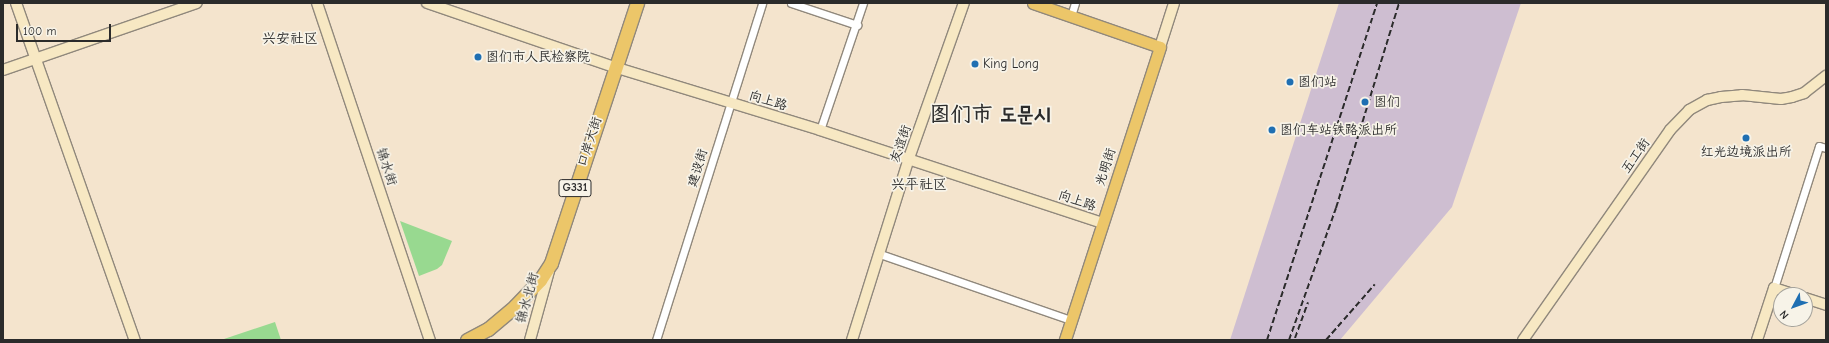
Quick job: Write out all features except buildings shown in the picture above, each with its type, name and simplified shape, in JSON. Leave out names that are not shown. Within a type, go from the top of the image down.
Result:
[{"type":"highway","name":"口岸大街","points":[[467,340],[488,328],[515,306],[540,280],[551,264],[614,68],[637,3]]},
{"type":"main road","points":[[1033,3],[1160,47]]},
{"type":"main road","name":"光明街","points":[[1065,340],[1160,47]]},
{"type":"street","points":[[16,3],[135,340]]},
{"type":"street","points":[[3,70],[197,3]]},
{"type":"street","name":"锦水街","points":[[317,3],[430,340]]},
{"type":"street","name":"向上路","points":[[427,3],[451,7],[614,68],[909,158],[1103,223]]},
{"type":"street","name":"建设街","points":[[656,340],[762,3]]},
{"type":"street","points":[[791,3],[856,25]]},
{"type":"street","points":[[820,130],[863,3]]},
{"type":"street","name":"友谊街","points":[[852,340],[909,158],[964,3]]},
{"type":"street","points":[[1071,16],[1075,3]]},
{"type":"street","name":"光明街","points":[[1160,47],[1174,3]]},
{"type":"street","name":"五工街","points":[[1523,340],[1670,130],[1689,110],[1707,100],[1721,97],[1781,99],[1792,97],[1808,90],[1826,76]]},
{"type":"street","points":[[1774,287],[1823,147]]},
{"type":"street","points":[[880,254],[1071,320]]},
{"type":"street","name":"锦水北街","points":[[530,340],[551,264]]},
{"type":"street","points":[[1757,340],[1773,291]]},
{"type":"street","points":[[1813,301],[1826,305]]},
{"type":"shaded area","points":[[1339,3],[1521,3],[1452,207],[1340,340],[1230,340]]},
{"type":"green space","points":[[400,221],[452,241],[442,265],[437,269],[419,276]]},
{"type":"green space","points":[[275,322],[281,340],[221,340]]},
{"type":"railway","points":[[1267,340],[1377,3]]},
{"type":"railway","points":[[1289,340],[1336,208],[1399,3]]},
{"type":"railway","points":[[1326,340],[1375,284]]},
{"type":"railway","points":[[1295,338],[1308,302]]},
{"type":"place","name":"图们市人民检察院","points":[[478,57]]},
{"type":"place","name":"King Long","points":[[975,64]]},
{"type":"place","name":"图们站","points":[[1290,82]]},
{"type":"place","name":"图们","points":[[1365,102]]},
{"type":"place","name":"图们车站铁路派出所","points":[[1272,130]]},
{"type":"place","name":"红光边境派出所","points":[[1746,138]]},
{"type":"district","name":"兴安社区","points":[[290,39]]},
{"type":"district","name":"图们市 도문시","points":[[990,114]]},
{"type":"district","name":"兴平社区","points":[[919,185]]}]
